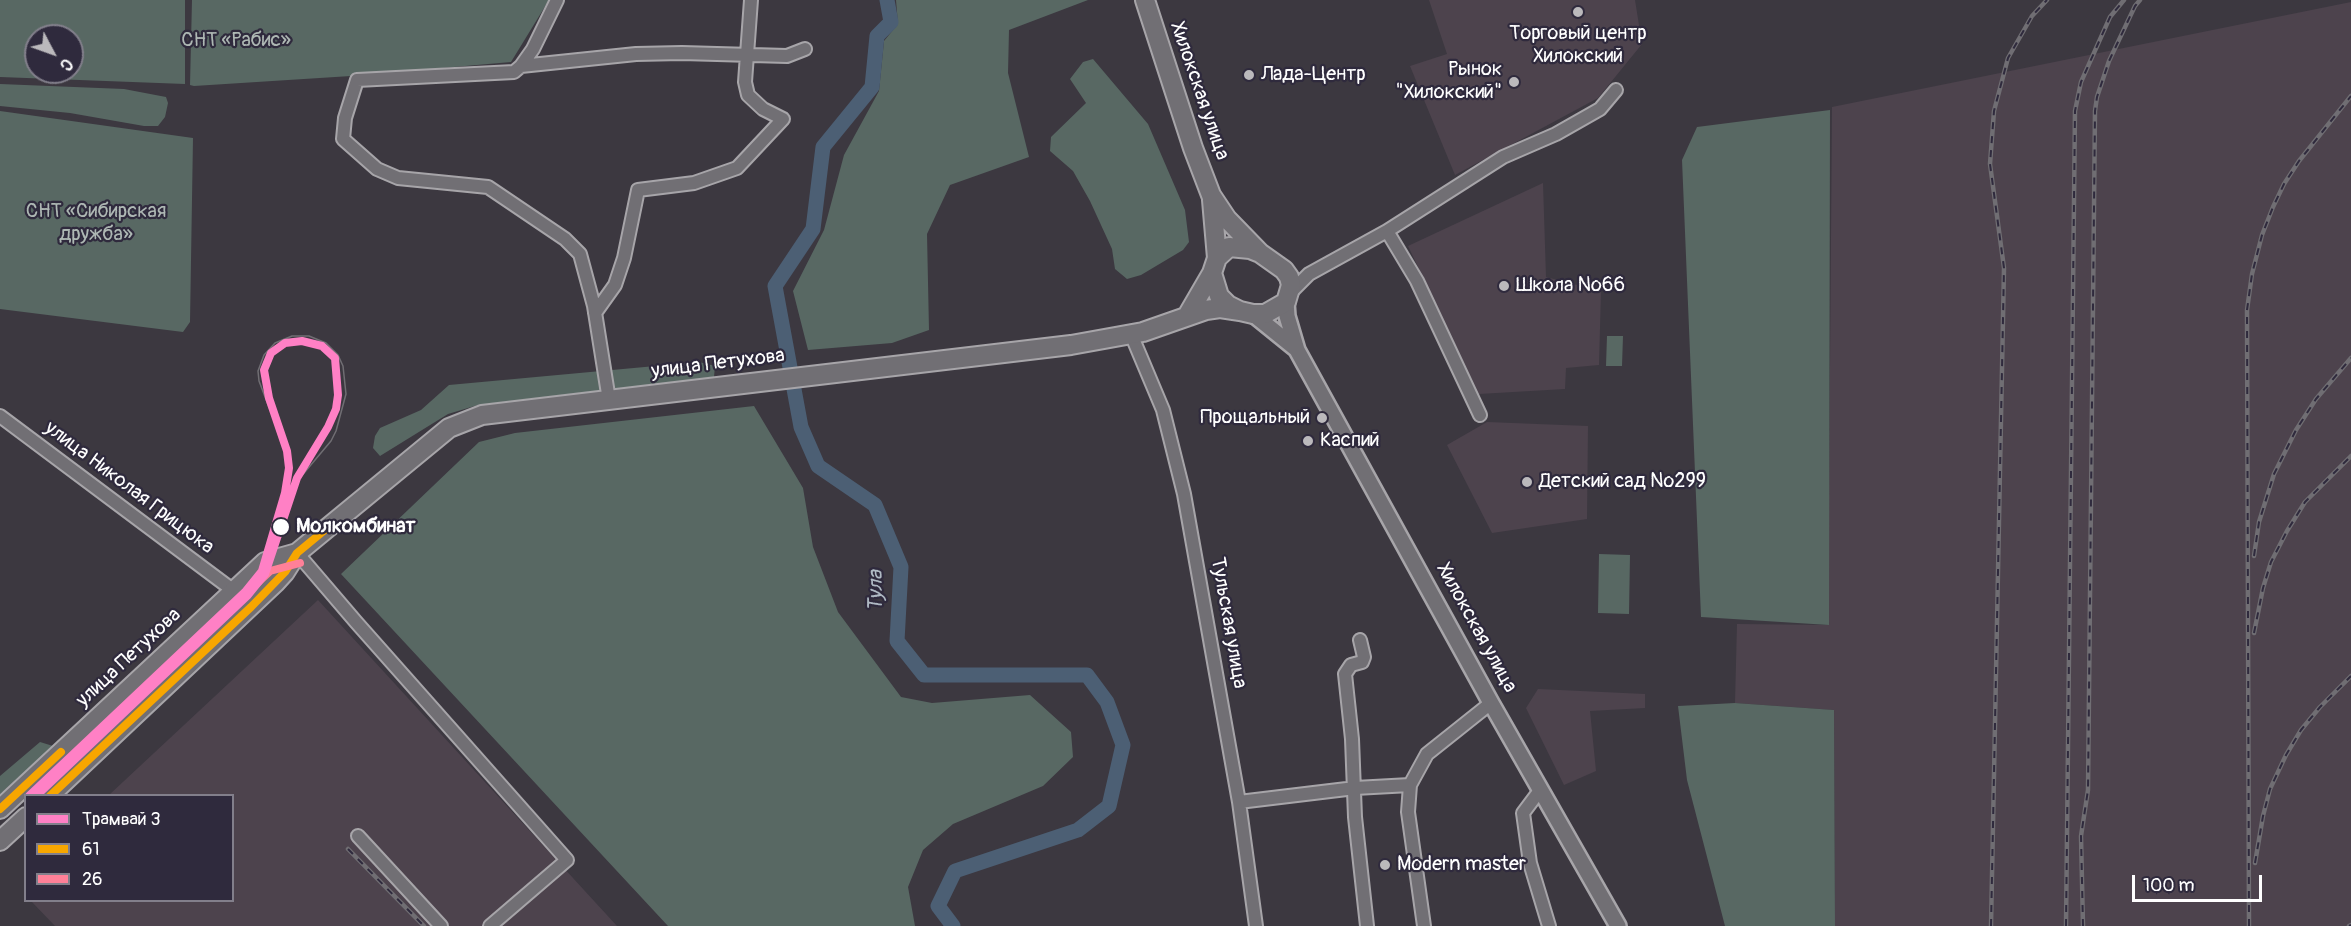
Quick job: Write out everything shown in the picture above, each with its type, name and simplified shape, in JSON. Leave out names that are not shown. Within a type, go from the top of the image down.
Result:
[{"type":"highway","name":"Хилокская улица","points":[[1145,0],[1193,148],[1211,195]]},
{"type":"highway","points":[[1211,195],[1227,219],[1260,253],[1284,270],[1289,277],[1288,298],[1279,308],[1265,314],[1247,312],[1228,305],[1219,296],[1214,265],[1211,195]]},
{"type":"highway","points":[[1187,316],[1214,265],[1229,248],[1250,249],[1260,253]]},
{"type":"highway","name":"улица Петухова","points":[[49,794],[275,583],[297,552],[449,428],[482,415],[1071,345],[1131,334],[1220,308],[1247,312]]},
{"type":"highway","name":"улица Петухова","points":[[0,809],[265,562],[297,552]]},
{"type":"highway","points":[[0,841],[24,819]]},
{"type":"main road","points":[[1288,298],[1287,316],[1297,350]]},
{"type":"main road","points":[[1247,312],[1297,350]]},
{"type":"main road","name":"Хилокская улица","points":[[1297,350],[1491,703],[1618,926]]},
{"type":"street","points":[[557,0],[533,49],[514,72],[357,80],[345,118],[344,139],[377,169],[398,178],[488,187],[565,239],[580,254],[595,313],[609,400]]},
{"type":"street","points":[[595,313],[615,285],[624,258],[638,190],[694,183],[737,168],[783,119],[764,109],[748,95],[745,82],[746,56],[752,0]]},
{"type":"street","points":[[521,66],[636,54],[787,56],[806,49]]},
{"type":"street","points":[[1288,298],[1309,274],[1387,231],[1503,157],[1556,134],[1600,109],[1616,90]]},
{"type":"street","points":[[1387,231],[1417,281],[1480,415]]},
{"type":"street","points":[[1284,270],[1309,274]]},
{"type":"street","name":"Тульская улица","points":[[1131,334],[1163,410],[1184,494],[1239,802],[1256,926]]},
{"type":"street","name":"улица Николая Грицюка","points":[[0,416],[234,591]]},
{"type":"street","points":[[297,552],[567,860],[490,926]]},
{"type":"street","points":[[1360,640],[1364,657],[1362,663],[1351,664],[1345,674],[1355,788],[1355,817],[1367,926]]},
{"type":"street","points":[[1424,926],[1408,812],[1410,785],[1427,754],[1491,703]]},
{"type":"street","points":[[1239,802],[1355,788],[1410,785]]},
{"type":"street","points":[[1541,789],[1523,813],[1530,863],[1549,926]]},
{"type":"street","points":[[358,836],[441,926]]},
{"type":"shaded area","name":"Рынок \"Хилокский\"","points":[[1429,0],[1635,0],[1642,44],[1598,98],[1455,175],[1410,66],[1447,54]]},
{"type":"shaded area","points":[[2351,2],[2351,926],[1835,926],[1834,710],[1735,703],[1737,624],[1828,625],[1832,107]]},
{"type":"shaded area","name":"Школа №66","points":[[1543,183],[1546,277],[1601,291],[1599,365],[1566,368],[1565,389],[1479,394],[1408,246]]},
{"type":"shaded area","name":"Детский сад №299","points":[[1487,422],[1588,426],[1587,519],[1492,533],[1447,445]]},
{"type":"shaded area","points":[[318,600],[617,926],[55,926],[32,902],[234,902],[234,794],[110,794]]},
{"type":"shaded area","points":[[1538,689],[1645,694],[1645,708],[1590,711],[1596,771],[1564,785],[1526,708]]},
{"type":"green space","points":[[0,0],[185,0],[185,84],[84,80],[84,24],[24,24],[24,78],[0,77]]},
{"type":"green space","name":"СНТ «Рабис»","points":[[192,0],[549,0],[511,62],[351,76],[194,86],[190,85]]},
{"type":"green space","points":[[896,0],[1088,0],[1009,30],[1008,73],[1029,157],[950,185],[927,234],[929,330],[892,343],[808,350],[793,291],[824,230],[844,155],[879,91],[884,41],[898,24]]},
{"type":"green space","points":[[1093,59],[1148,124],[1185,210],[1189,242],[1183,250],[1141,275],[1127,279],[1115,269],[1112,249],[1073,171],[1050,151],[1051,137],[1086,103],[1070,79],[1083,62]]},
{"type":"green space","points":[[0,84],[124,89],[166,97],[168,103],[165,117],[158,126],[144,126],[70,113],[0,106]]},
{"type":"green space","points":[[1830,110],[1829,625],[1701,617],[1682,160],[1697,127]]},
{"type":"green space","name":"СНТ «Сибирская дружба»","points":[[0,111],[193,138],[190,322],[183,332],[0,309]]},
{"type":"green space","points":[[1607,336],[1623,336],[1622,366],[1606,366]]},
{"type":"green space","points":[[699,362],[715,366],[714,377],[478,405],[448,414],[380,456],[373,448],[375,436],[380,428],[421,410],[449,385]]},
{"type":"green space","points":[[754,406],[803,488],[813,547],[838,612],[901,697],[932,703],[1030,695],[1071,732],[1073,757],[1043,786],[953,824],[923,850],[908,887],[915,926],[668,926],[341,574],[479,442],[515,433]]},
{"type":"green space","points":[[1599,554],[1630,555],[1629,614],[1598,613]]},
{"type":"green space","points":[[1735,703],[1834,710],[1835,926],[1725,926],[1687,780],[1678,706]]},
{"type":"green space","points":[[40,742],[53,746],[0,794],[0,776]]},
{"type":"waterway","name":"Тула","points":[[887,0],[891,22],[877,36],[872,87],[823,147],[813,229],[775,286],[801,427],[818,466],[875,505],[901,567],[897,641],[924,675],[1087,675],[1107,702],[1123,745],[1109,806],[1078,830],[955,871],[938,906],[953,926]]},
{"type":"tram line","points":[[277,420],[270,410],[259,381],[258,371],[264,355],[275,343],[292,336],[309,336],[326,343],[338,355],[343,366],[346,394],[331,441],[294,485]]},
{"type":"tram line","name":"3","points":[[31,794],[245,592],[262,571],[285,493],[289,468],[287,451],[269,398],[264,370],[271,353],[285,343],[302,341],[322,346],[335,358],[338,395],[336,409],[328,427],[297,478],[265,574],[248,595],[38,794]]},
{"type":"railway","points":[[1991,926],[2004,268],[1990,164],[1994,111],[2008,58],[2032,16],[2047,0]]},
{"type":"railway","points":[[2066,926],[2075,111],[2081,82],[2110,17],[2124,0]]},
{"type":"railway","points":[[2083,926],[2081,836],[2088,790],[2095,111],[2097,97],[2109,61],[2140,0]]},
{"type":"railway","points":[[2249,926],[2247,310],[2252,274],[2262,235],[2284,184],[2299,161],[2351,96]]},
{"type":"railway","points":[[2254,556],[2259,522],[2274,474],[2296,430],[2316,399],[2351,358]]},
{"type":"railway","points":[[2254,633],[2271,562],[2287,531],[2305,502],[2351,456]]},
{"type":"railway","points":[[2255,863],[2270,789],[2286,755],[2301,730],[2351,676]]},
{"type":"railway","points":[[348,849],[424,926]]},
{"type":"transit line","name":"61","points":[[52,794],[251,607],[285,572],[297,553],[326,529]]},
{"type":"transit line","name":"26","points":[[32,794],[270,571],[300,563]]},
{"type":"transit line","name":"61","points":[[0,809],[61,752]]},
{"type":"place","name":"Торговый центр Хилокский","points":[[1578,12]]},
{"type":"place","name":"Лада-Центр","points":[[1249,75]]},
{"type":"place","name":"Рынок \"Хилокский\"","points":[[1514,82]]},
{"type":"place","name":"Школа №66","points":[[1504,286]]},
{"type":"place","name":"Прощальный","points":[[1322,418]]},
{"type":"place","name":"Каспий","points":[[1308,441]]},
{"type":"place","name":"Детский сад №299","points":[[1527,482]]},
{"type":"place","name":"Молкомбинат","points":[[281,527]]},
{"type":"place","name":"Modern master","points":[[1385,865]]}]
